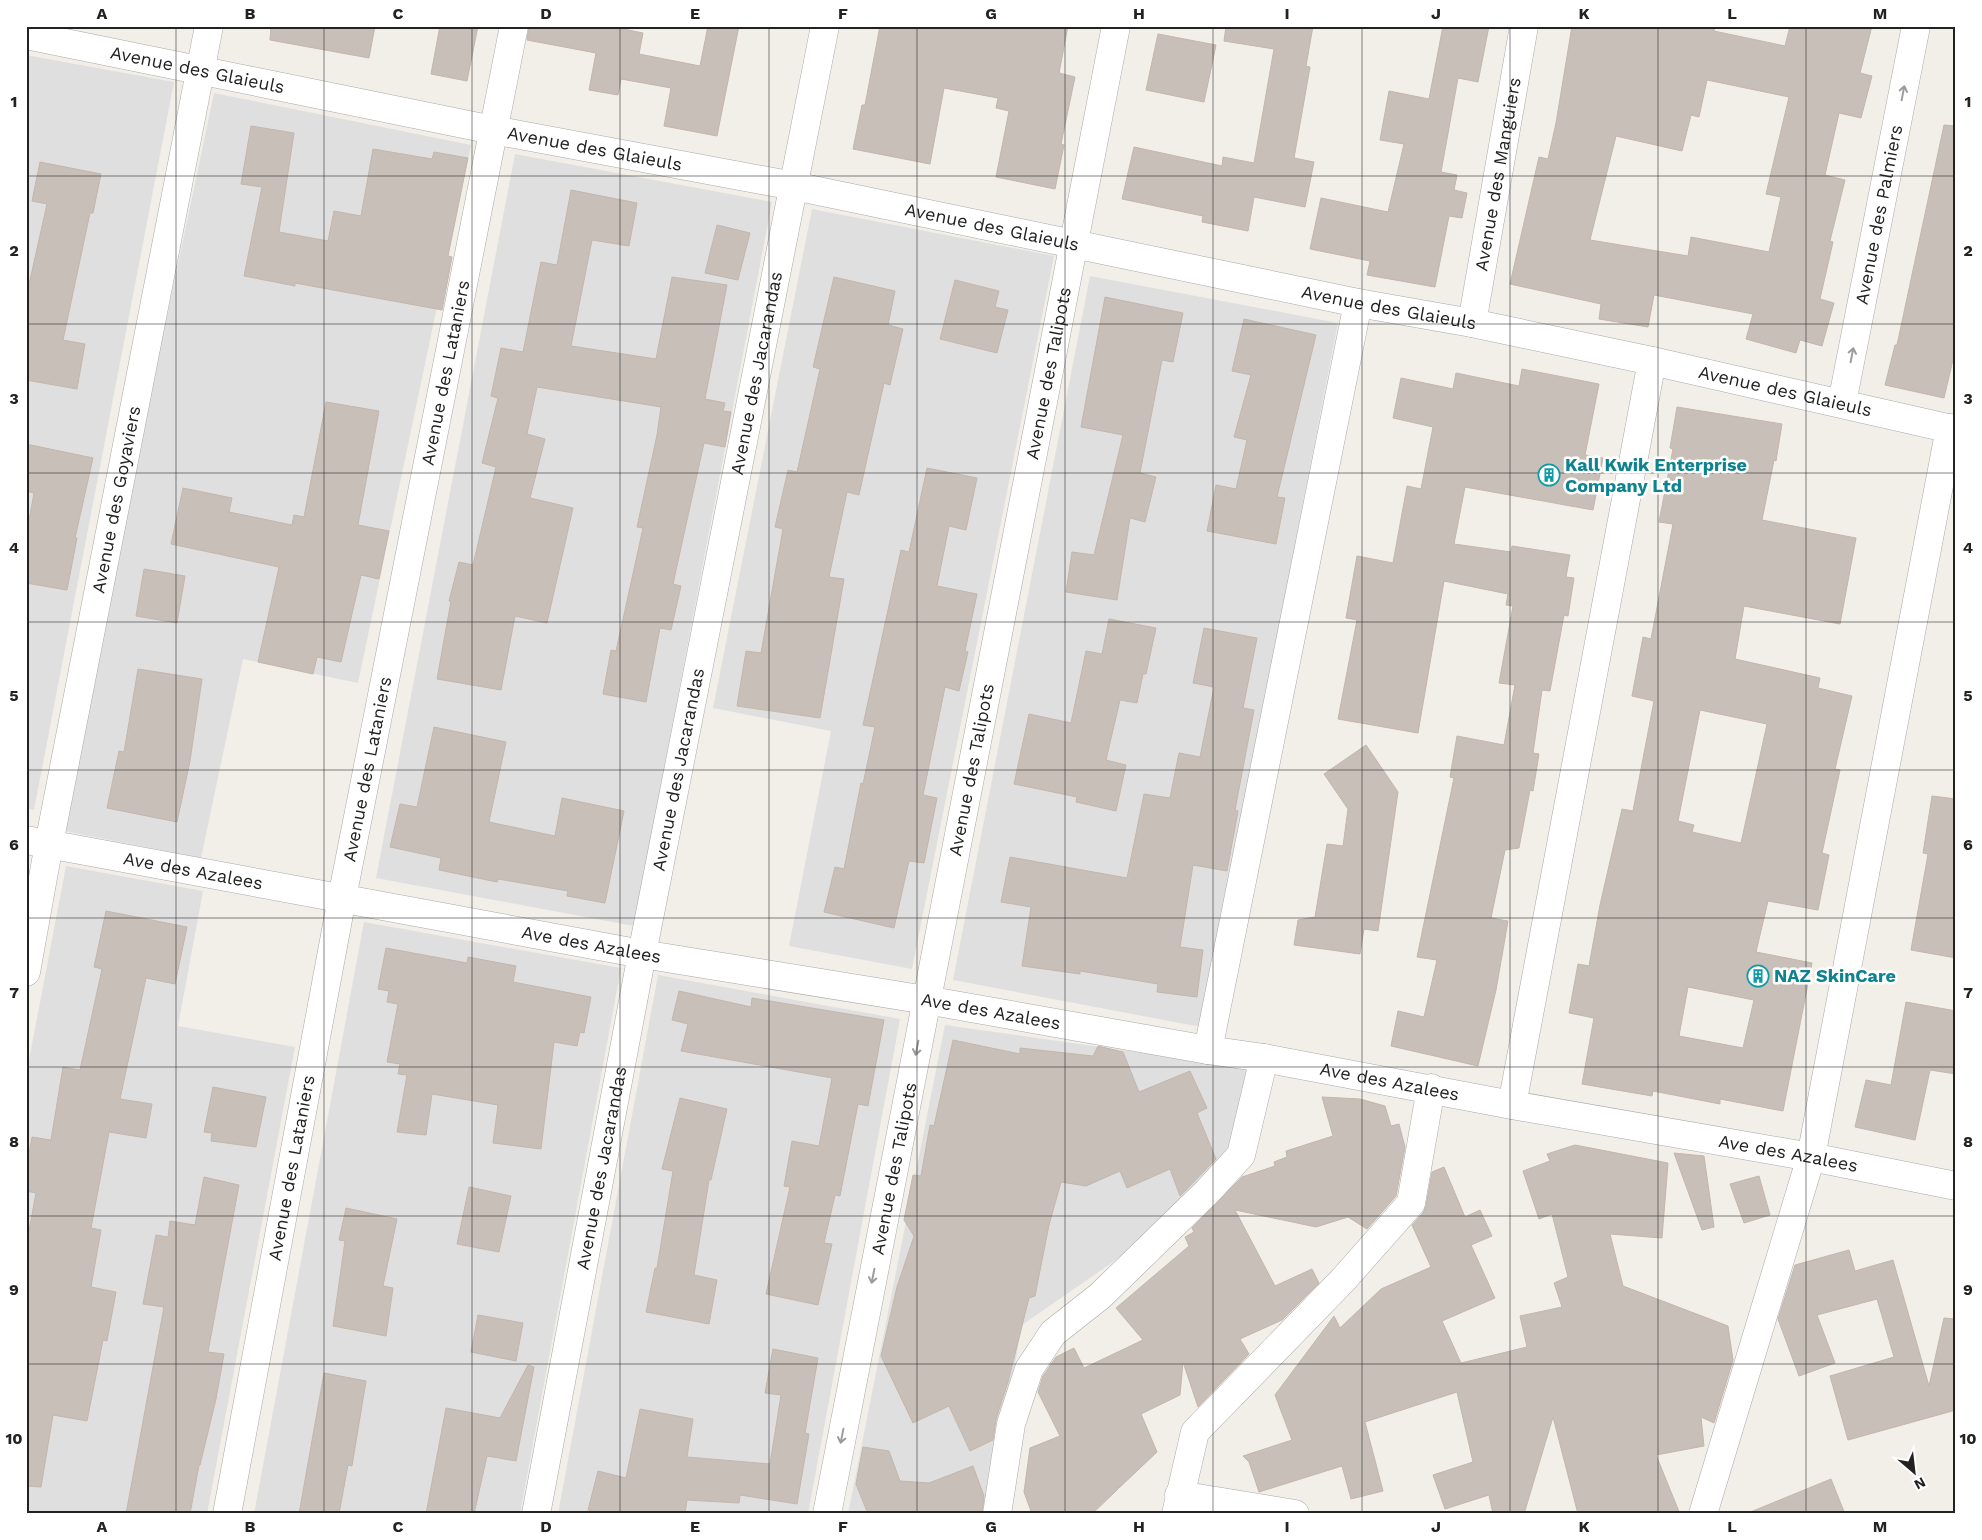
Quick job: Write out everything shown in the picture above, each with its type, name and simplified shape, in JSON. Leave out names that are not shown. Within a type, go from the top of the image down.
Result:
[{"type":"street","name":"Avenue des Goyaviers","points":[[26,972],[38,842],[209,26]]},
{"type":"street","name":"Avenue des Lataniers","points":[[227,1514],[342,898],[514,26]]},
{"type":"street","name":"Avenue des Jacarandas","points":[[536,1514],[642,954],[825,26]]},
{"type":"street","name":"Avenue des Talipots","points":[[827,1514],[1116,26]]},
{"type":"street","name":"Avenue des Manguiers","points":[[1472,323],[1524,26]]},
{"type":"street","name":"Avenue des Palmiers","points":[[1842,403],[1916,26]]},
{"type":"street","name":"Avenue des Glaieuls","points":[[26,35],[493,130],[794,186],[1074,246],[1358,303],[1472,323],[1652,361],[1953,429]]},
{"type":"street","points":[[1208,1050],[1358,303]]},
{"type":"street","points":[[1512,1105],[1652,361]]},
{"type":"street","points":[[1703,1514],[1811,1157],[1953,429]]},
{"type":"street","name":"Ave des Azalees","points":[[38,842],[642,954],[1264,1058],[1431,1088],[1512,1105],[1811,1157],[1956,1186]]},
{"type":"street","points":[[997,1514],[1011,1424],[1029,1369],[1053,1333],[1100,1296],[1207,1192],[1241,1155],[1264,1058]]},
{"type":"street","points":[[1295,1514],[1178,1504],[1195,1432],[1343,1280],[1411,1202],[1431,1088]]},
{"type":"shaded area","points":[[26,55],[174,82],[34,810],[26,808]]},
{"type":"shaded area","points":[[214,93],[471,145],[358,683],[243,659],[201,858],[59,830]]},
{"type":"shaded area","points":[[515,154],[772,202],[634,926],[376,878]]},
{"type":"shaded area","points":[[812,209],[1054,256],[912,969],[789,946],[831,731],[713,708]]},
{"type":"shaded area","points":[[1090,276],[1338,323],[1201,1027],[953,980]]},
{"type":"shaded area","points":[[66,866],[203,891],[178,1026],[295,1047],[207,1514],[26,1514],[26,1076]]},
{"type":"shaded area","points":[[364,922],[621,968],[520,1514],[254,1514]]},
{"type":"shaded area","points":[[658,975],[900,1019],[808,1514],[558,1514]]},
{"type":"shaded area","points":[[945,1025],[1248,1068],[1232,1158],[1123,1255],[1022,1325],[988,1514],[848,1514]]},
{"type":"building","points":[[271,26],[375,26],[369,58],[270,40]]},
{"type":"building","points":[[440,26],[478,26],[467,81],[431,74]]},
{"type":"building","points":[[529,26],[609,26],[643,33],[639,54],[700,66],[708,26],[739,26],[717,136],[664,126],[671,88],[621,79],[618,95],[589,90],[596,53],[527,40]]},
{"type":"building","points":[[880,26],[1068,26],[1059,73],[1075,77],[1061,144],[1064,145],[1055,189],[996,177],[1009,111],[996,108],[998,98],[944,88],[930,164],[853,149],[862,105],[865,105]]},
{"type":"building","points":[[1226,26],[1313,26],[1306,66],[1310,67],[1294,158],[1314,162],[1305,207],[1254,197],[1248,231],[1202,222],[1203,216],[1122,199],[1134,147],[1222,166],[1223,157],[1254,163],[1274,49],[1224,41]]},
{"type":"building","points":[[1443,26],[1489,26],[1478,82],[1458,78],[1441,172],[1457,175],[1454,190],[1467,193],[1462,218],[1449,216],[1435,287],[1367,275],[1370,261],[1310,249],[1321,198],[1388,212],[1404,144],[1380,140],[1389,91],[1429,99]]},
{"type":"building","points":[[1572,26],[1715,26],[1714,31],[1785,46],[1790,26],[1872,26],[1860,73],[1872,76],[1861,118],[1839,113],[1825,175],[1845,180],[1830,241],[1833,242],[1820,299],[1834,303],[1822,346],[1800,340],[1796,353],[1746,339],[1753,314],[1654,295],[1648,327],[1599,319],[1601,304],[1510,284],[1539,157],[1548,159]],"holes":[[[1707,80],[1789,97],[1766,194],[1781,197],[1769,252],[1691,237],[1688,256],[1590,240],[1616,136],[1682,151],[1691,115],[1699,117]]]},
{"type":"building","points":[[1158,34],[1216,45],[1204,102],[1146,90]]},
{"type":"building","points":[[1944,125],[1956,126],[1956,347],[1944,398],[1885,385],[1895,345],[1897,345]]},
{"type":"building","points":[[251,126],[294,133],[279,232],[328,241],[334,211],[361,216],[373,149],[432,159],[434,152],[468,158],[448,256],[452,257],[442,310],[295,283],[295,286],[244,276],[262,187],[241,184]]},
{"type":"building","points":[[40,162],[101,174],[93,213],[90,213],[63,340],[85,344],[77,389],[26,380],[26,298],[47,204],[32,201]]},
{"type":"building","points":[[571,190],[637,203],[629,246],[592,240],[571,346],[656,359],[672,277],[727,285],[705,399],[725,403],[723,411],[731,412],[725,447],[704,443],[673,584],[681,586],[671,630],[660,628],[646,702],[603,694],[611,650],[616,651],[643,528],[637,527],[657,435],[661,407],[537,387],[527,434],[545,439],[530,498],[573,508],[547,623],[515,616],[501,690],[437,679],[451,601],[449,601],[459,562],[473,565],[496,467],[482,463],[498,398],[491,396],[501,348],[523,352],[541,262],[557,265]]},
{"type":"building","points":[[717,225],[750,233],[738,280],[705,273]]},
{"type":"building","points":[[834,277],[895,291],[888,325],[903,329],[890,385],[884,383],[859,495],[847,492],[829,577],[844,579],[820,718],[737,706],[746,651],[761,653],[783,529],[775,527],[788,470],[797,472],[820,369],[813,367]]},
{"type":"building","points":[[955,280],[999,291],[995,307],[1008,310],[997,353],[940,339]]},
{"type":"building","points":[[1105,297],[1183,313],[1173,362],[1162,360],[1140,473],[1156,477],[1145,522],[1130,518],[1117,600],[1066,592],[1072,552],[1094,555],[1123,435],[1081,427]]},
{"type":"building","points":[[1244,319],[1316,335],[1277,497],[1285,498],[1276,544],[1207,531],[1216,485],[1236,489],[1247,440],[1234,437],[1251,375],[1232,371]]},
{"type":"building","points":[[1522,369],[1599,384],[1585,455],[1603,458],[1593,510],[1465,487],[1454,544],[1511,552],[1512,546],[1570,555],[1566,577],[1574,578],[1568,616],[1564,615],[1550,691],[1542,690],[1533,753],[1539,754],[1533,791],[1530,790],[1519,848],[1505,850],[1491,918],[1508,921],[1496,990],[1478,1066],[1391,1046],[1398,1011],[1424,1017],[1437,960],[1417,957],[1454,778],[1450,777],[1457,736],[1504,745],[1515,685],[1499,683],[1513,606],[1506,605],[1508,594],[1444,581],[1418,733],[1338,719],[1357,620],[1346,618],[1357,556],[1393,563],[1407,486],[1421,489],[1433,427],[1393,418],[1401,378],[1453,389],[1456,373],[1519,386]]},
{"type":"building","points":[[326,402],[379,411],[358,525],[389,531],[379,579],[361,575],[341,662],[317,657],[313,674],[258,662],[279,567],[171,544],[183,488],[232,498],[229,512],[292,525],[294,515],[304,517]]},
{"type":"building","points":[[1677,407],[1782,424],[1776,461],[1774,460],[1762,520],[1856,538],[1840,624],[1744,606],[1735,659],[1820,678],[1818,688],[1852,696],[1835,769],[1840,770],[1822,853],[1829,855],[1818,910],[1768,901],[1756,952],[1812,963],[1783,1111],[1720,1099],[1720,1104],[1653,1091],[1652,1096],[1582,1084],[1594,1018],[1569,1013],[1578,964],[1589,966],[1600,905],[1622,809],[1633,811],[1654,701],[1632,696],[1643,637],[1651,639],[1673,524],[1659,522],[1673,449],[1670,448]],"holes":[[[1700,710],[1767,724],[1741,843],[1692,832],[1694,825],[1678,821]],[[1688,987],[1754,1000],[1743,1048],[1679,1036]]]},
{"type":"building","points":[[26,444],[93,458],[75,538],[77,538],[67,590],[26,583],[26,537],[34,493],[26,491]]},
{"type":"building","points":[[927,468],[977,478],[966,530],[949,526],[937,586],[977,594],[965,651],[968,652],[959,691],[945,687],[923,795],[937,798],[924,863],[909,861],[894,928],[824,912],[835,867],[844,869],[861,783],[863,784],[875,727],[863,725],[901,550],[909,552]]},
{"type":"building","points":[[144,569],[185,576],[177,623],[136,616]]},
{"type":"building","points":[[1109,619],[1156,628],[1146,674],[1143,674],[1137,703],[1120,700],[1106,760],[1126,765],[1116,811],[1076,802],[1077,797],[1014,784],[1029,714],[1071,723],[1086,651],[1102,654]]},
{"type":"building","points":[[1204,628],[1257,638],[1243,708],[1254,710],[1235,810],[1238,811],[1227,871],[1193,865],[1180,947],[1203,950],[1197,997],[1157,992],[1158,984],[1080,971],[1080,974],[1022,966],[1031,907],[1001,902],[1010,857],[1127,878],[1144,794],[1170,798],[1179,753],[1200,757],[1214,687],[1193,683]]},
{"type":"building","points":[[138,669],[202,679],[190,761],[177,822],[107,808],[119,751],[124,752]]},
{"type":"building","points":[[434,727],[506,742],[489,822],[555,836],[562,798],[624,811],[605,903],[567,896],[568,891],[498,879],[497,882],[439,870],[441,858],[390,847],[400,804],[417,807]]},
{"type":"building","points":[[1366,745],[1398,792],[1378,931],[1364,929],[1360,954],[1294,945],[1298,920],[1315,917],[1327,844],[1343,846],[1348,809],[1324,774]]},
{"type":"building","points":[[1932,796],[1956,799],[1956,958],[1911,950],[1928,854],[1923,853]]},
{"type":"building","points":[[106,911],[187,927],[175,984],[146,978],[120,1099],[152,1104],[146,1138],[109,1132],[91,1228],[101,1230],[91,1287],[116,1292],[107,1341],[103,1340],[87,1421],[53,1415],[41,1487],[26,1486],[26,1247],[36,1193],[26,1191],[26,1170],[32,1137],[51,1140],[63,1067],[80,1070],[102,969],[94,967]]},
{"type":"building","points":[[386,948],[467,963],[468,957],[516,966],[513,982],[591,997],[584,1033],[580,1032],[577,1046],[554,1042],[541,1149],[493,1143],[498,1105],[432,1094],[426,1135],[397,1132],[407,1075],[398,1074],[400,1064],[387,1062],[398,1004],[387,1002],[389,991],[378,989]]},
{"type":"building","points":[[679,991],[751,1007],[752,998],[884,1020],[868,1106],[858,1104],[840,1196],[835,1195],[824,1243],[832,1244],[818,1305],[766,1294],[790,1187],[784,1186],[792,1141],[819,1146],[832,1078],[681,1051],[688,1024],[672,1020]]},
{"type":"building","points":[[1906,1002],[1956,1011],[1956,1074],[1930,1070],[1915,1140],[1855,1127],[1866,1080],[1891,1085]]},
{"type":"building","points":[[953,1040],[1020,1054],[1020,1048],[1093,1056],[1098,1046],[1123,1052],[1139,1092],[1190,1071],[1207,1108],[1197,1113],[1216,1159],[1180,1196],[1170,1169],[1127,1188],[1120,1171],[1086,1186],[1061,1182],[1049,1225],[1035,1296],[1029,1298],[1008,1382],[996,1419],[993,1440],[970,1451],[949,1406],[913,1423],[881,1356],[897,1287],[914,1236],[904,1220],[913,1175],[921,1176],[930,1125],[934,1126]]},
{"type":"building","points":[[213,1087],[266,1097],[256,1147],[211,1141],[212,1133],[204,1132]]},
{"type":"building","points":[[1322,1097],[1360,1099],[1385,1106],[1391,1126],[1399,1124],[1405,1147],[1396,1196],[1367,1229],[1348,1217],[1316,1227],[1235,1210],[1275,1286],[1312,1269],[1319,1283],[1282,1320],[1240,1339],[1249,1354],[1198,1407],[1183,1362],[1180,1395],[1141,1414],[1157,1452],[1117,1488],[1092,1514],[1032,1514],[1024,1492],[1030,1448],[1060,1436],[1038,1392],[1043,1376],[1056,1357],[1074,1348],[1084,1368],[1143,1340],[1116,1308],[1189,1246],[1185,1237],[1194,1232],[1192,1228],[1242,1177],[1275,1166],[1274,1162],[1287,1157],[1286,1151],[1333,1136]]},
{"type":"building","points":[[680,1098],[727,1109],[711,1180],[709,1180],[694,1275],[717,1280],[709,1324],[646,1312],[655,1268],[657,1268],[673,1171],[662,1169]]},
{"type":"building","points":[[1575,1145],[1668,1163],[1662,1238],[1610,1234],[1623,1286],[1728,1326],[1733,1360],[1714,1423],[1701,1417],[1704,1446],[1656,1455],[1680,1514],[1578,1514],[1553,1417],[1524,1514],[1493,1514],[1489,1495],[1445,1509],[1433,1475],[1473,1462],[1457,1392],[1365,1422],[1383,1491],[1351,1499],[1342,1466],[1259,1492],[1249,1462],[1243,1456],[1292,1440],[1275,1395],[1334,1316],[1340,1328],[1381,1289],[1431,1267],[1412,1225],[1423,1213],[1426,1206],[1432,1172],[1444,1167],[1465,1217],[1480,1210],[1492,1236],[1471,1245],[1495,1298],[1442,1321],[1461,1363],[1527,1347],[1520,1316],[1562,1307],[1554,1283],[1568,1277],[1552,1214],[1539,1219],[1523,1171],[1550,1161],[1547,1154]]},
{"type":"building","points":[[1674,1153],[1704,1156],[1714,1227],[1702,1230]]},
{"type":"building","points":[[1759,1176],[1770,1215],[1744,1223],[1730,1184]]},
{"type":"building","points":[[204,1177],[239,1185],[208,1352],[224,1354],[216,1399],[199,1465],[190,1514],[126,1514],[164,1307],[143,1304],[156,1235],[168,1237],[170,1221],[195,1225]]},
{"type":"building","points":[[469,1187],[511,1196],[499,1252],[457,1244]]},
{"type":"building","points":[[346,1208],[397,1219],[383,1286],[393,1288],[386,1336],[333,1326],[345,1241],[339,1240]]},
{"type":"building","points":[[1849,1250],[1855,1271],[1893,1260],[1929,1386],[1944,1318],[1956,1319],[1956,1410],[1848,1440],[1830,1376],[1894,1357],[1877,1299],[1817,1315],[1835,1363],[1799,1376],[1778,1319],[1795,1265]]},
{"type":"building","points":[[478,1315],[523,1323],[516,1361],[471,1352]]},
{"type":"building","points":[[773,1349],[818,1358],[805,1433],[809,1434],[797,1504],[740,1495],[739,1503],[687,1500],[685,1514],[602,1514],[588,1510],[598,1471],[626,1478],[640,1409],[693,1419],[687,1457],[770,1464],[781,1395],[765,1393]]},
{"type":"building","points":[[528,1365],[534,1367],[516,1461],[487,1456],[474,1514],[426,1514],[446,1408],[500,1418]]},
{"type":"building","points":[[324,1373],[366,1381],[352,1466],[348,1465],[339,1514],[299,1514]]},
{"type":"building","points":[[863,1447],[889,1451],[900,1481],[929,1483],[973,1466],[984,1496],[982,1514],[868,1514],[856,1484]]},
{"type":"building","points":[[1831,1479],[1845,1514],[1748,1513]]},
{"type":"place","name":"Kall Kwik Enterprise Company Ltd","points":[[1549,475]]},
{"type":"place","name":"NAZ SkinCare","points":[[1758,976]]}]
